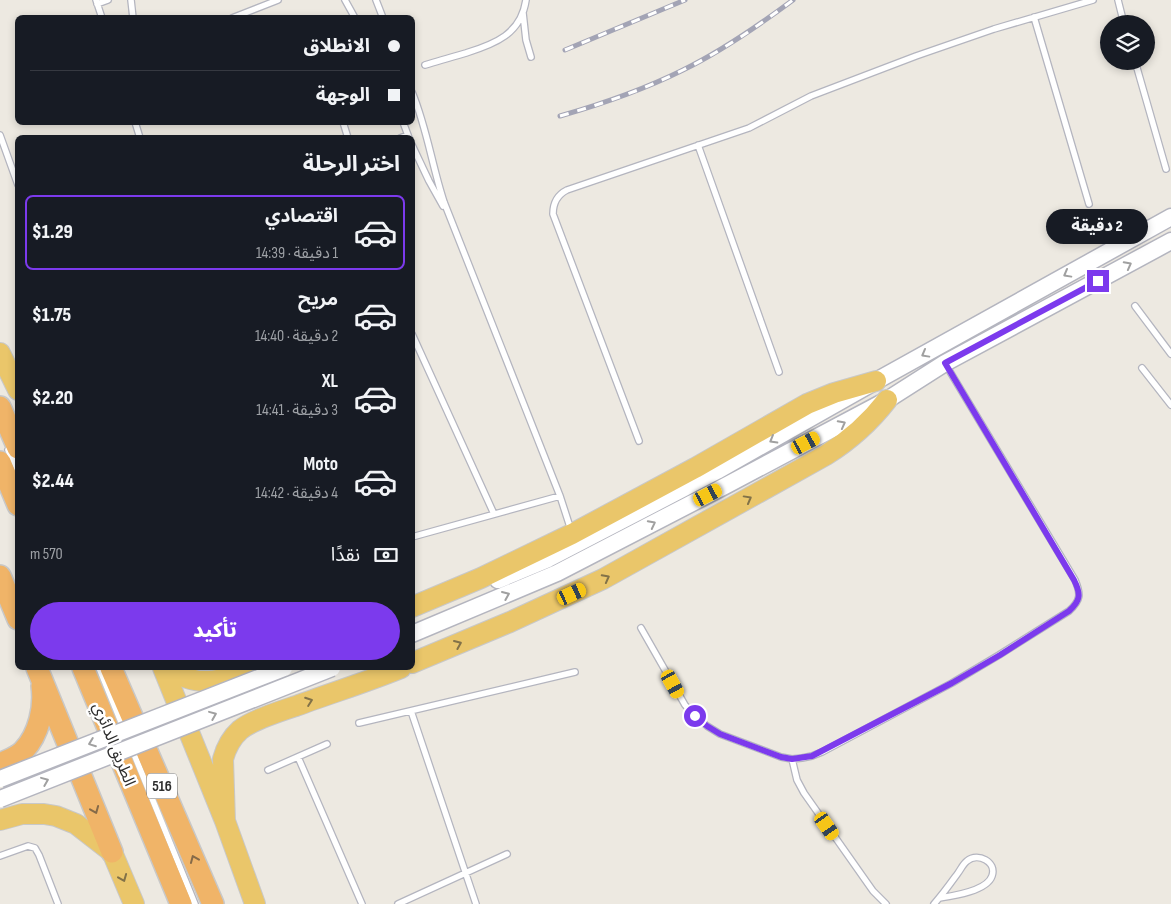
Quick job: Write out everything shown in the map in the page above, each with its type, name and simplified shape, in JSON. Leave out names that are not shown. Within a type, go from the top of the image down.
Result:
[{"type":"highway","points":[[0,353],[15,384]]},
{"type":"highway","points":[[415,606],[481,578],[572,534],[696,468],[807,404],[848,388],[876,381]]},
{"type":"highway","points":[[415,662],[510,622],[603,579],[654,551],[838,448],[869,422],[887,400]]},
{"type":"highway","points":[[0,407],[15,489]]},
{"type":"highway","points":[[0,576],[15,612]]},
{"type":"highway","points":[[0,764],[23,751],[35,732],[43,701],[39,670]]},
{"type":"highway","points":[[39,670],[134,904]]},
{"type":"highway","name":"الطريق الدائري","points":[[84,670],[181,904]]},
{"type":"highway","name":"الطريق الدائري","points":[[112,670],[213,904]]},
{"type":"highway","points":[[164,670],[255,904]]},
{"type":"highway","points":[[172,670],[188,678],[205,681],[220,680],[250,670]]},
{"type":"highway","points":[[255,670],[251,681],[253,693],[260,704],[277,713]]},
{"type":"highway","points":[[224,821],[223,766],[225,752],[231,740],[241,729],[277,713],[395,670]]},
{"type":"highway","points":[[0,820],[33,813],[56,816],[76,824],[112,852]]},
{"type":"main road","points":[[415,615],[548,559],[717,471],[1171,217]]},
{"type":"main road","points":[[415,633],[557,573],[887,400],[945,363],[1169,246]]},
{"type":"main road","points":[[0,779],[279,670]]},
{"type":"main road","points":[[0,799],[327,670]]},
{"type":"lane","points":[[101,15],[97,2],[108,0]]},
{"type":"lane","points":[[131,0],[133,15]]},
{"type":"lane","points":[[238,15],[266,2],[278,0]]},
{"type":"lane","points":[[345,0],[352,15]]},
{"type":"lane","points":[[376,0],[382,15]]},
{"type":"lane","points":[[424,65],[494,43],[503,38],[518,22],[526,0]]},
{"type":"lane","points":[[639,441],[553,214],[557,197],[567,190],[698,146],[761,122],[797,102],[931,50],[1093,0]]},
{"type":"lane","points":[[1118,0],[1122,15]]},
{"type":"lane","points":[[522,13],[526,40],[532,57]]},
{"type":"lane","points":[[1034,17],[1089,204]]},
{"type":"lane","points":[[1138,70],[1166,169]]},
{"type":"lane","points":[[415,100],[426,131],[437,179],[448,214],[560,496],[572,534]]},
{"type":"lane","points":[[0,135],[15,177]]},
{"type":"lane","points":[[698,146],[779,372]]},
{"type":"lane","points":[[415,151],[448,214]]},
{"type":"lane","points":[[1135,306],[1171,354]]},
{"type":"lane","points":[[416,349],[494,514]]},
{"type":"lane","points":[[641,628],[681,698],[701,722],[720,734],[781,757],[792,759],[812,756],[822,752],[952,683],[1069,611],[1077,603],[1079,597],[1074,580],[945,363]]},
{"type":"lane","points":[[1142,368],[1171,406]]},
{"type":"lane","points":[[1166,399],[1171,394]]},
{"type":"lane","points":[[8,452],[15,465]]},
{"type":"lane","points":[[415,536],[560,496]]},
{"type":"lane","points":[[100,670],[195,904]]},
{"type":"lane","points":[[359,723],[575,672]]},
{"type":"lane","points":[[411,711],[476,904]]},
{"type":"lane","points":[[268,770],[327,744]]},
{"type":"lane","points":[[298,757],[362,904]]},
{"type":"lane","points":[[792,759],[797,780],[804,793],[873,891],[886,904]]},
{"type":"lane","points":[[0,856],[28,846],[35,848],[58,904]]},
{"type":"lane","points":[[398,904],[507,854]]},
{"type":"lane","points":[[934,904],[968,860],[977,857],[990,864],[993,873],[989,881],[970,891],[940,898]]},
{"type":"railway","points":[[565,50],[685,0]]},
{"type":"railway","points":[[560,116],[622,96],[683,70],[739,38],[793,0]]},
{"type":"route","points":[[695,716],[720,734],[781,757],[792,759],[812,756],[952,683],[1069,611],[1077,603],[1079,592],[1074,580],[945,363],[1098,281]]}]
